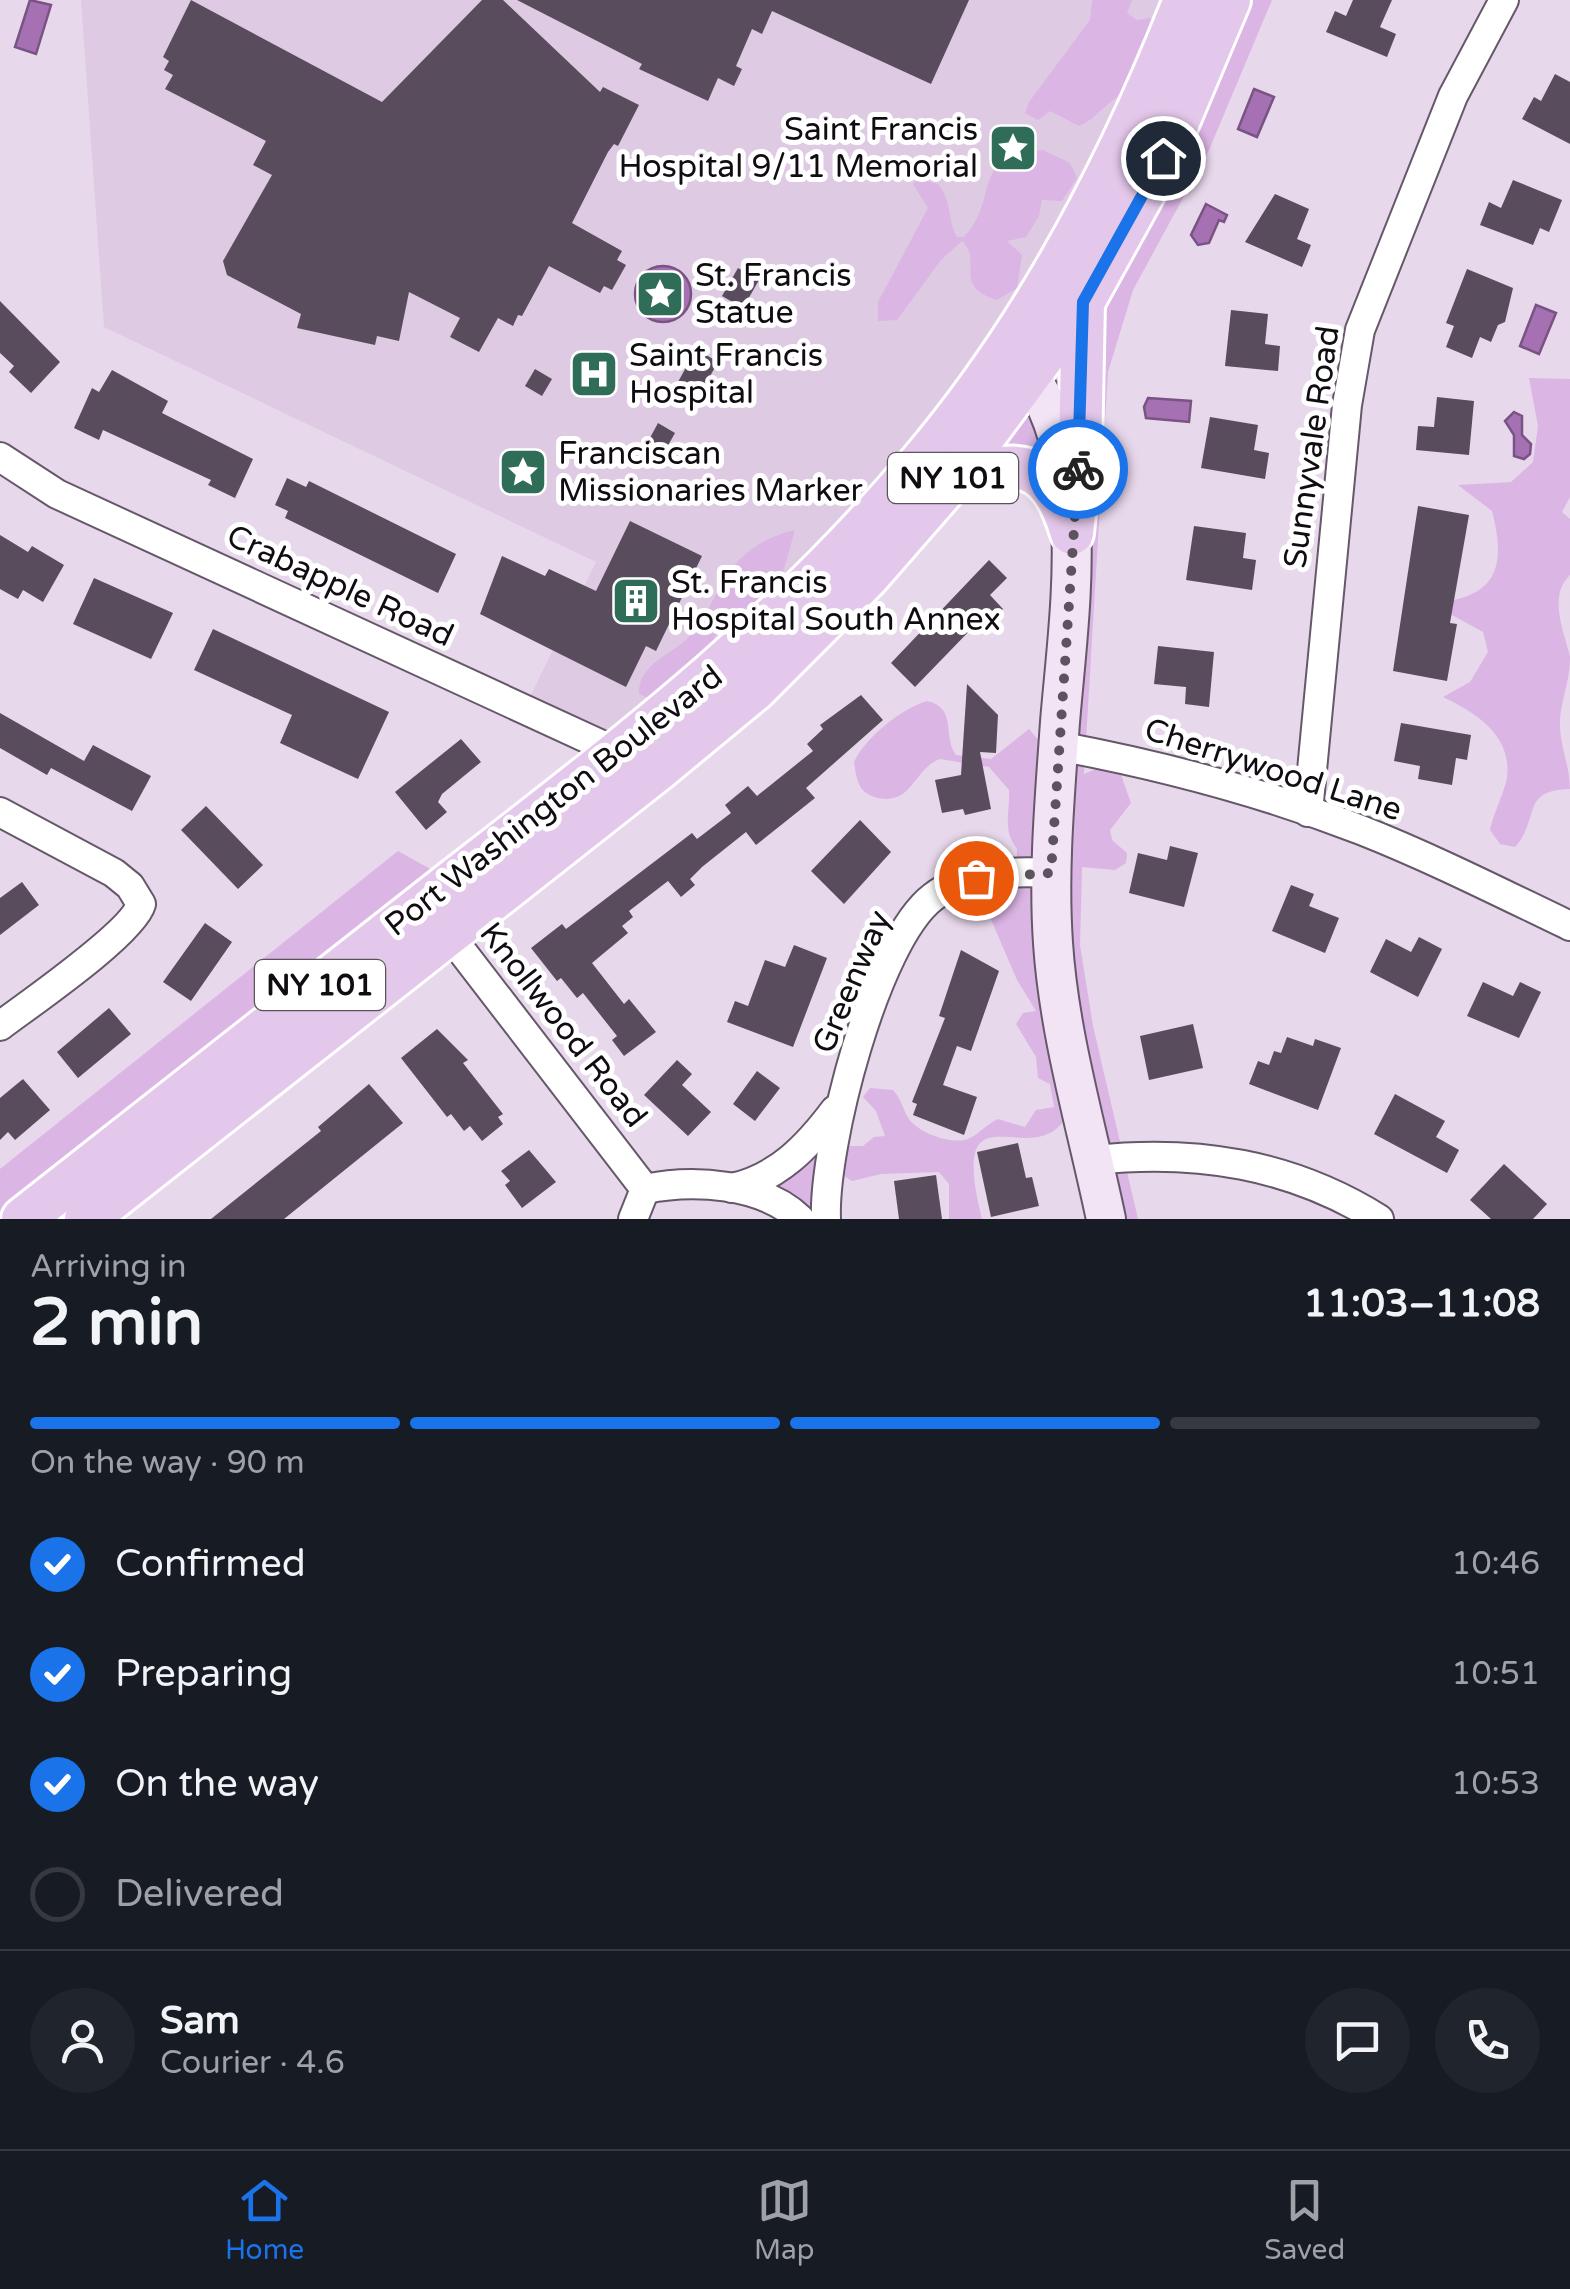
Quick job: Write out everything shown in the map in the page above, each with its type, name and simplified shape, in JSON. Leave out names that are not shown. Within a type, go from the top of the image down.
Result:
[{"type":"main road","name":"Port Washington Boulevard","points":[[23,1219],[438,920],[657,770],[797,650],[950,482],[1018,360],[1134,128],[1186,0]]},
{"type":"main road","name":"Port Washington Boulevard","points":[[86,1219],[438,920],[618,752],[706,682],[856,536],[1018,360],[1083,302],[1163,158],[1229,0]]},
{"type":"main road","points":[[1083,302],[1080,455],[1051,873],[1055,964],[1106,1219]]},
{"type":"main road","points":[[1018,360],[1055,430],[1072,533]]},
{"type":"main road","points":[[950,482],[995,469],[1032,469],[1057,490],[1072,533]]},
{"type":"street","name":"Sunnyvale Road","points":[[1308,812],[1343,442],[1360,330],[1453,96],[1504,0]]},
{"type":"street","name":"Crabapple Road","points":[[0,457],[57,494],[657,770]]},
{"type":"street","name":"Cherrywood Lane","points":[[1058,746],[1111,756],[1308,812],[1424,857],[1570,926]]},
{"type":"street","points":[[0,812],[114,873],[130,886],[141,904],[136,916],[117,934],[0,1026]]},
{"type":"street","name":"Greenway","points":[[826,1219],[830,1152],[843,1098],[871,1008],[910,924],[923,906],[942,891],[976,878],[1051,873]]},
{"type":"street","name":"Knollwood Road","points":[[438,920],[646,1190]]},
{"type":"street","points":[[726,1188],[757,1180],[794,1158],[843,1098]]},
{"type":"street","points":[[1094,1160],[1187,1157],[1256,1166],[1334,1193],[1378,1219]]},
{"type":"street","points":[[634,1219],[646,1190],[693,1184],[774,1200],[800,1219]]},
{"type":"shaded area","points":[[30,0],[51,5],[36,54],[15,47]]},
{"type":"shaded area","name":"Saint Francis Hospital","points":[[81,0],[1185,0],[967,402],[617,752],[524,709],[596,562],[104,327]]},
{"type":"shaded area","points":[[1092,0],[1132,0],[1127,13],[1137,20],[1150,18],[1159,23],[1125,94],[1079,126],[1050,111],[1038,120],[1025,113],[1029,102],[1090,20]]},
{"type":"shaded area","points":[[1229,0],[1272,0],[1209,150],[1133,290],[1108,372],[1084,774],[1098,768],[1121,775],[1131,803],[1110,830],[1112,840],[1127,853],[1126,863],[1115,870],[1082,867],[1080,945],[1093,1026],[1138,1219],[1106,1219],[1068,1114],[1053,1131],[1036,1137],[985,1140],[976,1151],[974,1176],[982,1219],[949,1219],[949,1184],[939,1172],[881,1174],[852,1181],[838,1172],[845,1146],[863,1146],[874,1137],[885,1136],[876,1111],[863,1097],[870,1088],[893,1090],[914,1124],[955,1141],[970,1138],[998,1119],[1025,1127],[1036,1110],[1054,1107],[1050,1084],[1038,1078],[1036,1057],[1016,1024],[1023,1013],[1036,1011],[1017,980],[987,910],[997,890],[1015,888],[1017,849],[1008,828],[1009,790],[989,767],[940,759],[899,796],[878,798],[860,785],[854,762],[885,725],[927,701],[943,710],[956,755],[991,759],[1029,729],[1039,741],[1043,773],[1061,499],[973,474]]},
{"type":"shaded area","points":[[1254,89],[1274,97],[1257,137],[1238,129]]},
{"type":"shaded area","points":[[1043,150],[1070,163],[1077,178],[1062,201],[1042,200],[1039,216],[1026,237],[1007,241],[1022,255],[1017,288],[997,300],[975,288],[968,249],[962,241],[941,260],[897,320],[878,321],[878,302],[928,208],[913,184],[919,179],[938,184],[946,197],[957,237],[964,237],[982,207],[994,170],[1019,154]]},
{"type":"shaded area","points":[[1206,204],[1227,215],[1224,222],[1219,220],[1209,243],[1198,245],[1191,235]]},
{"type":"shaded area","points":[[663,266],[683,274],[691,294],[683,314],[663,322],[643,314],[635,294],[643,274]]},
{"type":"shaded area","points":[[1536,305],[1556,313],[1539,354],[1520,346]]},
{"type":"shaded area","points":[[1529,378],[1570,379],[1570,497],[1562,512],[1570,519],[1570,575],[1563,584],[1559,604],[1570,657],[1560,721],[1570,789],[1544,794],[1537,800],[1515,847],[1500,844],[1490,830],[1507,777],[1504,749],[1479,718],[1443,697],[1470,682],[1488,652],[1483,632],[1430,603],[1469,596],[1491,578],[1498,551],[1492,511],[1458,485],[1511,482],[1533,462],[1538,426]]},
{"type":"shaded area","points":[[1148,398],[1191,401],[1189,422],[1146,418],[1144,407]]},
{"type":"shaded area","points":[[1514,412],[1522,416],[1522,435],[1531,444],[1530,454],[1524,459],[1514,456],[1514,435],[1505,421]]},
{"type":"shaded area","points":[[795,530],[782,576],[763,597],[721,624],[697,673],[654,701],[639,694],[644,675],[696,629],[740,559],[765,541]]},
{"type":"shaded area","points":[[398,851],[448,879],[14,1219],[0,1219],[0,1169]]},
{"type":"shaded area","points":[[843,1099],[826,1219],[734,1187]]},
{"type":"building","points":[[191,0],[382,102],[482,0],[503,0],[600,92],[603,87],[639,105],[618,146],[614,144],[608,152],[572,223],[622,251],[617,260],[626,265],[612,290],[604,286],[600,293],[549,266],[522,316],[518,315],[513,326],[498,318],[479,352],[450,337],[460,318],[409,292],[399,341],[377,336],[375,345],[297,328],[301,314],[227,275],[223,261],[272,175],[253,165],[266,141],[165,89],[173,75],[164,70],[169,61],[163,57]]},
{"type":"building","points":[[517,0],[969,0],[931,84],[772,11],[762,34],[752,29],[736,66],[742,69],[734,86],[718,78],[708,101],[639,69],[642,64]]},
{"type":"building","points":[[1353,0],[1392,0],[1380,27],[1396,34],[1387,57],[1326,32],[1335,11],[1346,16]]},
{"type":"building","points":[[1555,74],[1570,82],[1570,144],[1522,119],[1534,97],[1541,101]]},
{"type":"building","points":[[1513,180],[1562,200],[1549,232],[1540,228],[1533,245],[1480,225],[1489,202],[1501,208]]},
{"type":"building","points":[[1275,194],[1309,209],[1297,239],[1311,245],[1302,267],[1245,242]]},
{"type":"building","points":[[738,268],[759,280],[743,308],[722,296]]},
{"type":"building","points":[[1467,269],[1513,288],[1505,322],[1498,325],[1491,342],[1480,337],[1472,358],[1446,347],[1454,326],[1446,323]]},
{"type":"building","points":[[0,301],[60,362],[31,393],[9,372],[14,366],[0,353]]},
{"type":"building","points":[[1231,310],[1268,314],[1265,344],[1280,346],[1278,371],[1225,366]]},
{"type":"building","points":[[696,349],[718,362],[700,394],[678,382]]},
{"type":"building","points":[[535,369],[552,379],[542,396],[525,386]]},
{"type":"building","points":[[112,370],[168,401],[162,413],[253,459],[235,498],[208,485],[211,480],[103,430],[99,440],[74,428],[92,388],[99,392]]},
{"type":"building","points":[[1437,397],[1474,401],[1469,455],[1416,450],[1418,426],[1434,427]]},
{"type":"building","points":[[1210,417],[1258,425],[1254,450],[1269,453],[1265,479],[1201,468]]},
{"type":"building","points":[[658,423],[675,433],[661,458],[644,449]]},
{"type":"building","points":[[287,478],[306,487],[309,481],[456,554],[438,593],[285,518],[288,511],[275,505]]},
{"type":"building","points":[[1418,506],[1469,515],[1450,623],[1457,624],[1447,681],[1393,671]]},
{"type":"building","name":"St. Francis Hospital South Annex","points":[[630,521],[702,556],[656,651],[646,646],[626,687],[480,614],[502,556],[545,576],[549,569],[596,591]]},
{"type":"building","points":[[1194,526],[1246,533],[1243,558],[1256,560],[1252,590],[1186,580]]},
{"type":"building","points":[[0,535],[28,552],[32,546],[64,565],[43,602],[23,590],[18,599],[0,589]]},
{"type":"building","points":[[989,560],[1007,578],[990,595],[1003,609],[986,627],[979,621],[915,687],[891,663]]},
{"type":"building","points":[[94,578],[173,613],[151,659],[73,624]]},
{"type":"building","points":[[213,629],[389,712],[358,779],[280,743],[292,715],[194,670]]},
{"type":"building","points":[[1158,646],[1214,652],[1209,707],[1185,704],[1186,687],[1154,684]]},
{"type":"building","points":[[967,684],[998,715],[996,753],[980,752],[991,809],[965,815],[963,809],[942,813],[935,780],[961,775]]},
{"type":"building","points":[[861,695],[883,720],[806,788],[815,798],[756,845],[746,832],[690,879],[695,885],[681,897],[668,881],[629,911],[633,917],[622,926],[628,933],[592,963],[624,1004],[629,999],[656,1032],[624,1056],[612,1040],[617,1036],[583,993],[577,998],[561,978],[557,981],[531,948],[562,924],[566,929],[692,833],[697,839],[731,813],[725,805],[748,786],[757,796],[813,751],[807,744],[823,729],[820,725]]},
{"type":"building","points":[[0,713],[84,761],[93,745],[151,776],[132,811],[51,768],[47,775],[0,748]]},
{"type":"building","points":[[1401,723],[1471,735],[1467,760],[1456,758],[1452,785],[1418,779],[1420,766],[1394,761]]},
{"type":"building","points":[[461,739],[481,762],[442,794],[438,802],[447,812],[426,830],[395,792]]},
{"type":"building","points":[[206,806],[263,865],[238,889],[181,830]]},
{"type":"building","points":[[860,820],[891,852],[844,904],[811,871]]},
{"type":"building","points":[[1170,846],[1198,853],[1184,907],[1129,893],[1138,853],[1167,860]]},
{"type":"building","points":[[22,882],[39,905],[0,935],[0,898]]},
{"type":"building","points":[[1291,885],[1314,894],[1309,906],[1339,918],[1325,953],[1272,931]]},
{"type":"building","points":[[205,923],[232,942],[191,1001],[163,982]]},
{"type":"building","points":[[1419,937],[1442,949],[1418,997],[1370,972],[1386,939],[1411,952]]},
{"type":"building","points":[[794,945],[827,958],[793,1047],[727,1022],[735,1001],[748,1006],[765,960],[785,967]]},
{"type":"building","points":[[961,950],[999,971],[971,1051],[957,1046],[943,1085],[977,1097],[964,1135],[913,1115],[917,1104],[912,1102],[945,1018],[939,1016]]},
{"type":"building","points":[[1483,982],[1513,996],[1520,982],[1541,992],[1519,1038],[1467,1016]]},
{"type":"building","points":[[109,1008],[131,1034],[78,1078],[57,1052]]},
{"type":"building","points":[[1193,1024],[1203,1068],[1149,1080],[1140,1036]]},
{"type":"building","points":[[437,1029],[468,1060],[463,1063],[503,1114],[498,1117],[503,1124],[482,1141],[470,1126],[464,1131],[451,1114],[447,1117],[401,1058]]},
{"type":"building","points":[[1287,1037],[1313,1046],[1315,1039],[1341,1048],[1318,1110],[1249,1084],[1258,1061],[1269,1065],[1274,1051],[1281,1053]]},
{"type":"building","points":[[677,1060],[692,1074],[682,1085],[711,1112],[688,1136],[644,1095]]},
{"type":"building","points":[[757,1071],[780,1088],[755,1121],[733,1104]]},
{"type":"building","points":[[23,1079],[50,1110],[15,1140],[8,1132],[0,1140],[0,1098]]},
{"type":"building","points":[[369,1084],[403,1123],[284,1219],[211,1219],[321,1131],[318,1127]]},
{"type":"building","points":[[1395,1094],[1445,1121],[1436,1137],[1459,1150],[1447,1173],[1374,1134]]},
{"type":"building","points":[[1018,1143],[1026,1178],[1032,1177],[1039,1206],[991,1217],[977,1152]]},
{"type":"building","points":[[529,1150],[556,1182],[522,1208],[505,1185],[510,1181],[501,1171]]},
{"type":"building","points":[[1504,1164],[1547,1204],[1533,1219],[1491,1219],[1470,1200]]},
{"type":"building","points":[[936,1175],[942,1219],[899,1219],[894,1181]]},
{"type":"way so far","points":[[976,878],[1051,873],[1078,469]]},
{"type":"place","name":"Saint Francis Hospital 9/11 Memorial","points":[[1013,148]]},
{"type":"place","name":"St. Francis Statue","points":[[660,294]]},
{"type":"place","name":"Saint Francis Hospital","points":[[594,374]]},
{"type":"place","name":"Franciscan Missionaries Marker","points":[[523,472]]},
{"type":"place","name":"St. Francis Hospital South Annex","points":[[636,601]]},
{"type":"route","points":[[1078,469],[1083,302],[1163,158]]}]
